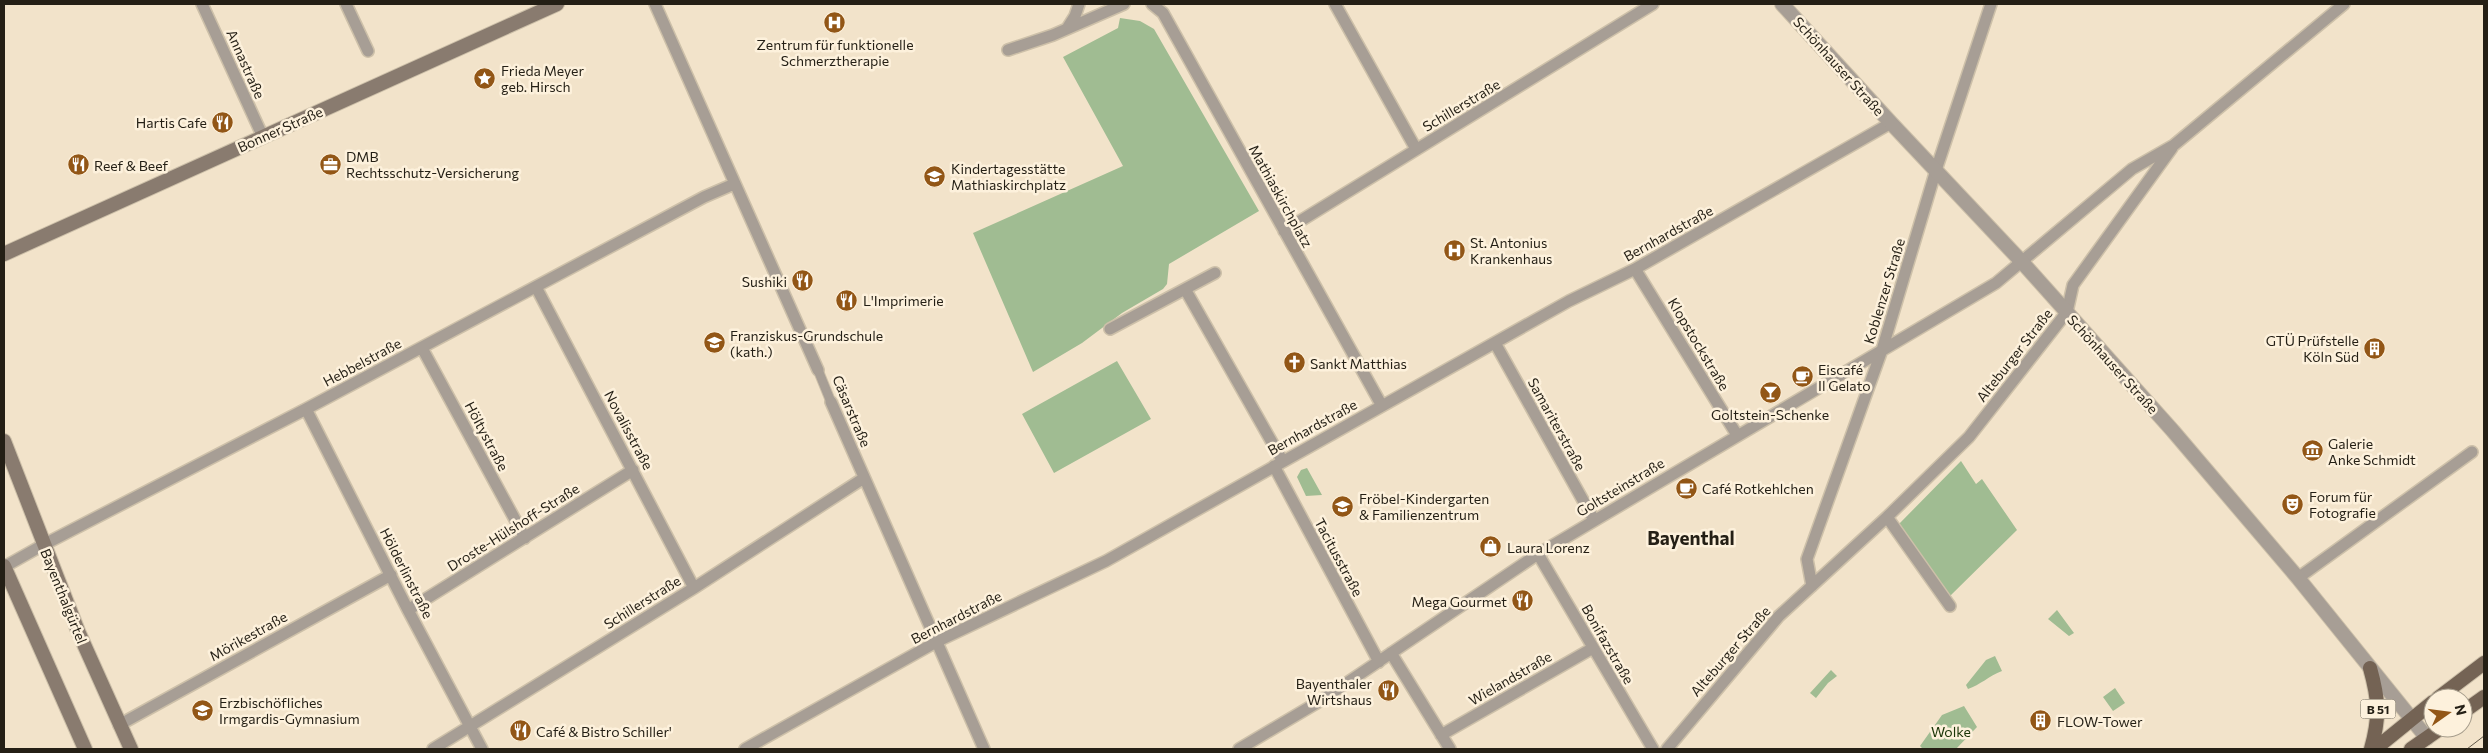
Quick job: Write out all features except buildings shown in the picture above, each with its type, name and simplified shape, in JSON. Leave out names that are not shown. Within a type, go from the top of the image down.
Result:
[{"type":"main road","name":"Bonner Straße","points":[[4,254],[557,4]]},
{"type":"main road","name":"Bayenthalgürtel","points":[[4,441],[9,475],[43,544],[131,749]]},
{"type":"main road","points":[[4,567],[85,749]]},
{"type":"main road","points":[[2452,688],[2484,664]]},
{"type":"main road","name":"B 51","points":[[2370,668],[2377,691],[2378,722],[2373,749]]},
{"type":"main road","points":[[2473,705],[2484,697]]},
{"type":"main road","points":[[2373,749],[2423,710]]},
{"type":"main road","points":[[2411,749],[2427,738]]},
{"type":"street","name":"Annastraße","points":[[202,4],[263,137]]},
{"type":"street","points":[[346,4],[368,51]]},
{"type":"street","name":"Cäsarstraße","points":[[655,4],[938,641],[984,749]]},
{"type":"street","points":[[1068,27],[1075,16],[1079,4]]},
{"type":"street","points":[[1008,50],[1053,35],[1124,4]]},
{"type":"street","name":"Mathiaskirchplatz","points":[[1152,4],[1162,13],[1382,406]]},
{"type":"street","points":[[1335,4],[1416,149]]},
{"type":"street","name":"Schillerstraße","points":[[1284,230],[1513,92],[1653,4]]},
{"type":"street","name":"Schönhauser Straße","points":[[1782,4],[1891,123],[2022,261],[2182,441],[2298,578],[2423,733]]},
{"type":"street","name":"Koblenzer Straße","points":[[1812,586],[1807,558],[1882,350],[1936,170],[1991,4]]},
{"type":"street","name":"Alteburger Straße","points":[[2022,261],[2132,169],[2174,145],[2344,4]]},
{"type":"street","name":"Bernhardstraße","points":[[744,749],[938,641],[1106,561],[1278,463],[1569,302],[1636,269],[1891,123]]},
{"type":"street","name":"Alteburger Straße","points":[[1667,749],[1779,616],[1888,517],[1969,437],[2067,312],[2073,285],[2174,145]]},
{"type":"street","name":"Hebbelstraße","points":[[4,567],[43,544],[306,409],[688,206],[734,184]]},
{"type":"street","name":"Goltsteinstraße","points":[[1239,749],[1312,706],[1538,554],[1996,283],[2022,261]]},
{"type":"street","name":"Klopstockstraße","points":[[1636,269],[1737,435]]},
{"type":"street","points":[[1110,329],[1215,273]]},
{"type":"street","name":"Novalisstraße","points":[[536,287],[694,588]]},
{"type":"street","points":[[1185,289],[1278,463]]},
{"type":"street","name":"Samariterstraße","points":[[1495,343],[1594,520]]},
{"type":"street","name":"Höltystraße","points":[[422,348],[525,538]]},
{"type":"street","name":"Hölderlinstraße","points":[[306,409],[408,610],[482,749]]},
{"type":"street","points":[[2298,578],[2472,452]]},
{"type":"street","name":"Tacitusstraße","points":[[1278,463],[1379,662]]},
{"type":"street","name":"Droste-Hülshoff-Straße","points":[[408,610],[633,470]]},
{"type":"street","name":"Schillerstraße","points":[[433,749],[694,588],[864,478]]},
{"type":"street","points":[[1888,517],[1950,606]]},
{"type":"street","name":"Bonifazstraße","points":[[1538,554],[1653,749]]},
{"type":"street","name":"Mörikestraße","points":[[119,724],[391,575]]},
{"type":"street","name":"Wielandstraße","points":[[1440,735],[1593,648]]},
{"type":"street","points":[[1391,653],[1450,749]]},
{"type":"green space","points":[[1120,18],[1140,21],[1154,29],[1259,211],[1169,264],[1167,284],[1163,289],[1122,313],[1082,343],[1033,372],[973,233],[1123,166],[1063,57],[1118,28]]},
{"type":"green space","points":[[1117,361],[1151,419],[1054,473],[1022,414]]},
{"type":"green space","points":[[1961,461],[1976,484],[1982,479],[2017,530],[1950,596],[1899,524]]},
{"type":"green space","points":[[1307,468],[1322,495],[1306,496],[1297,477],[1301,470]]},
{"type":"green space","points":[[2057,610],[2074,633],[2069,636],[2048,619]]},
{"type":"green space","points":[[1995,656],[2002,671],[1968,689],[1966,685],[1986,660]]},
{"type":"green space","points":[[1831,670],[1837,676],[1828,683],[1816,698],[1810,693]]},
{"type":"green space","points":[[2115,688],[2125,703],[2113,711],[2103,697]]},
{"type":"green space","name":"Wolke","points":[[1964,706],[1977,727],[1956,749],[1923,749],[1920,746],[1942,715]]},
{"type":"tram line","points":[[2467,749],[2484,736]]},
{"type":"place","name":"Zentrum für funktionelle Schmerztherapie","points":[[835,22]]},
{"type":"place","name":"Frieda Meyer geb. Hirsch","points":[[485,78]]},
{"type":"place","name":"Hartis Cafe","points":[[223,122]]},
{"type":"place","name":"DMB Rechtsschutz-Versicherung","points":[[330,164]]},
{"type":"place","name":"Reef & Beef","points":[[78,165]]},
{"type":"place","name":"Kindertagesstätte Mathiaskirchplatz","points":[[935,176]]},
{"type":"place","name":"St. Antonius Krankenhaus","points":[[1454,250]]},
{"type":"place","name":"Sushiki","points":[[803,281]]},
{"type":"place","name":"L'Imprimerie","points":[[847,300]]},
{"type":"place","name":"Franziskus-Grundschule (kath.)","points":[[714,343]]},
{"type":"place","name":"GTÜ Prüfstelle Köln Süd","points":[[2375,348]]},
{"type":"place","name":"Sankt Matthias","points":[[1294,363]]},
{"type":"place","name":"Eiscafé Il Gelato","points":[[1802,377]]},
{"type":"place","name":"Goltstein-Schenke","points":[[1770,392]]},
{"type":"place","name":"Galerie Anke Schmidt","points":[[2312,451]]},
{"type":"place","name":"Café Rotkehlchen","points":[[1686,488]]},
{"type":"place","name":"Forum für Fotografie","points":[[2293,504]]},
{"type":"place","name":"Fröbel-Kindergarten & Familienzentrum","points":[[1343,506]]},
{"type":"place","name":"Laura Lorenz","points":[[1491,547]]},
{"type":"place","name":"Mega Gourmet","points":[[1523,601]]},
{"type":"place","name":"Bayenthaler Wirtshaus","points":[[1388,691]]},
{"type":"place","name":"Erzbischöfliches Irmgardis-Gymnasium","points":[[203,710]]},
{"type":"place","name":"FLOW-Tower","points":[[2041,721]]},
{"type":"place","name":"Café & Bistro Schiller'","points":[[520,731]]},
{"type":"district","name":"Bayenthal","points":[[1691,537]]}]
